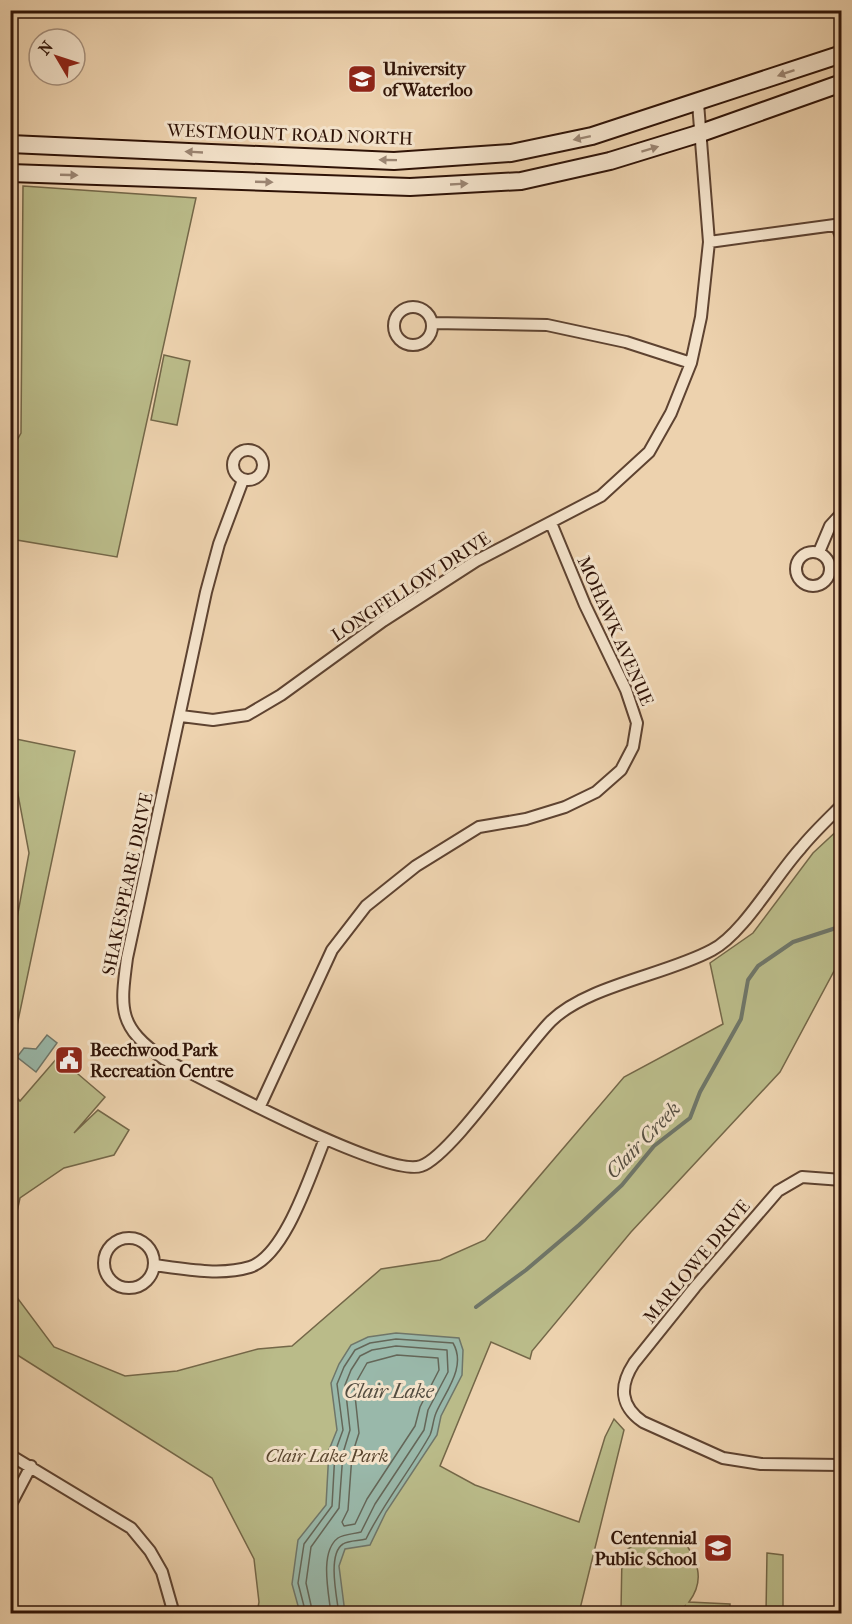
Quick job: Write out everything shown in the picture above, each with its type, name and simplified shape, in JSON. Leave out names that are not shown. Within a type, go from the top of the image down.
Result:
[{"type":"main road","name":"WESTMOUNT ROAD NORTH","points":[[10,144],[394,161],[511,153],[592,136],[842,54]]},
{"type":"main road","points":[[10,173],[410,187],[521,181],[610,161],[701,133],[842,83]]},
{"type":"street","name":"LONGFELLOW DRIVE","points":[[181,716],[213,720],[247,715],[281,695],[383,621],[476,561],[601,496],[649,452],[672,413],[690,363],[701,317],[709,242],[698,103]]},
{"type":"street","points":[[709,242],[839,225],[842,239]]},
{"type":"street","points":[[432,322],[547,325],[626,342],[690,363]]},
{"type":"street","name":"SHAKESPEARE DRIVE","points":[[243,480],[214,563],[127,958],[122,995],[127,1023],[141,1043],[164,1059],[325,1138],[393,1166],[422,1166],[448,1146],[552,1020],[591,997],[714,949],[737,929],[801,848],[842,805]]},
{"type":"street","points":[[819,552],[830,526],[842,513]]},
{"type":"street","name":"MOHAWK AVENUE","points":[[260,1106],[332,950],[366,906],[416,866],[479,827],[526,819],[565,807],[596,792],[621,770],[633,747],[637,723],[626,690],[585,605],[551,523]]},
{"type":"street","points":[[154,1265],[229,1270],[253,1266],[266,1258],[279,1243],[289,1223],[325,1138]]},
{"type":"street","name":"MARLOWE DRIVE","points":[[842,1180],[802,1177],[778,1191],[695,1287],[634,1363],[626,1376],[623,1390],[625,1404],[632,1414],[723,1458],[760,1464],[842,1465]]},
{"type":"street","points":[[131,1238],[147,1245],[153,1256],[154,1265],[146,1282],[134,1289],[115,1285],[108,1279],[103,1265],[104,1257],[113,1243],[131,1238]]},
{"type":"street","points":[[10,1455],[131,1528],[150,1551],[162,1572],[174,1614]]},
{"type":"street","points":[[10,1506],[31,1466]]},
{"type":"green space","points":[[23,186],[196,198],[117,557],[11,539],[11,451],[21,433]]},
{"type":"green space","points":[[164,355],[190,361],[177,425],[151,420]]},
{"type":"green space","points":[[11,738],[75,751],[11,1054],[10,982],[15,929],[29,853],[17,789],[11,783]]},
{"type":"green space","name":"Clair Lake Park","points":[[841,827],[841,958],[780,1072],[631,1232],[532,1351],[530,1359],[491,1342],[440,1466],[475,1485],[579,1522],[605,1437],[614,1419],[624,1430],[579,1613],[257,1613],[259,1602],[254,1559],[212,1478],[11,1351],[10,1288],[54,1347],[125,1376],[177,1371],[258,1349],[292,1346],[381,1269],[440,1260],[485,1240],[624,1077],[723,1024],[710,963],[753,933],[813,853]]},
{"type":"green space","points":[[58,1057],[105,1097],[74,1133],[98,1110],[129,1130],[114,1155],[64,1168],[20,1198],[11,1239],[11,1090],[20,1101]]},
{"type":"green space","points":[[683,1539],[698,1570],[697,1586],[689,1602],[730,1604],[730,1613],[685,1613],[685,1606],[678,1613],[628,1614],[621,1611],[622,1555],[641,1543]]},
{"type":"green space","points":[[767,1553],[783,1555],[783,1612],[804,1613],[766,1613]]},
{"type":"water","points":[[47,1035],[57,1043],[36,1072],[17,1057],[24,1048],[36,1049]]},
{"type":"water","name":"Clair Lake","points":[[396,1333],[459,1338],[463,1350],[462,1375],[441,1416],[437,1435],[386,1512],[370,1545],[345,1549],[339,1566],[345,1613],[300,1613],[292,1584],[298,1540],[326,1505],[329,1450],[337,1430],[331,1383],[351,1345],[368,1337]]},
{"type":"waterway","name":"Clair Creek","points":[[476,1307],[526,1270],[579,1225],[622,1185],[654,1146],[690,1118],[700,1092],[741,1019],[748,980],[758,966],[793,942],[842,926]]},
{"type":"place","name":"University of Waterloo","points":[[362,79]]},
{"type":"place","name":"Beechwood Park Recreation Centre","points":[[69,1060]]},
{"type":"place","name":"Centennial Public School","points":[[718,1548]]}]
